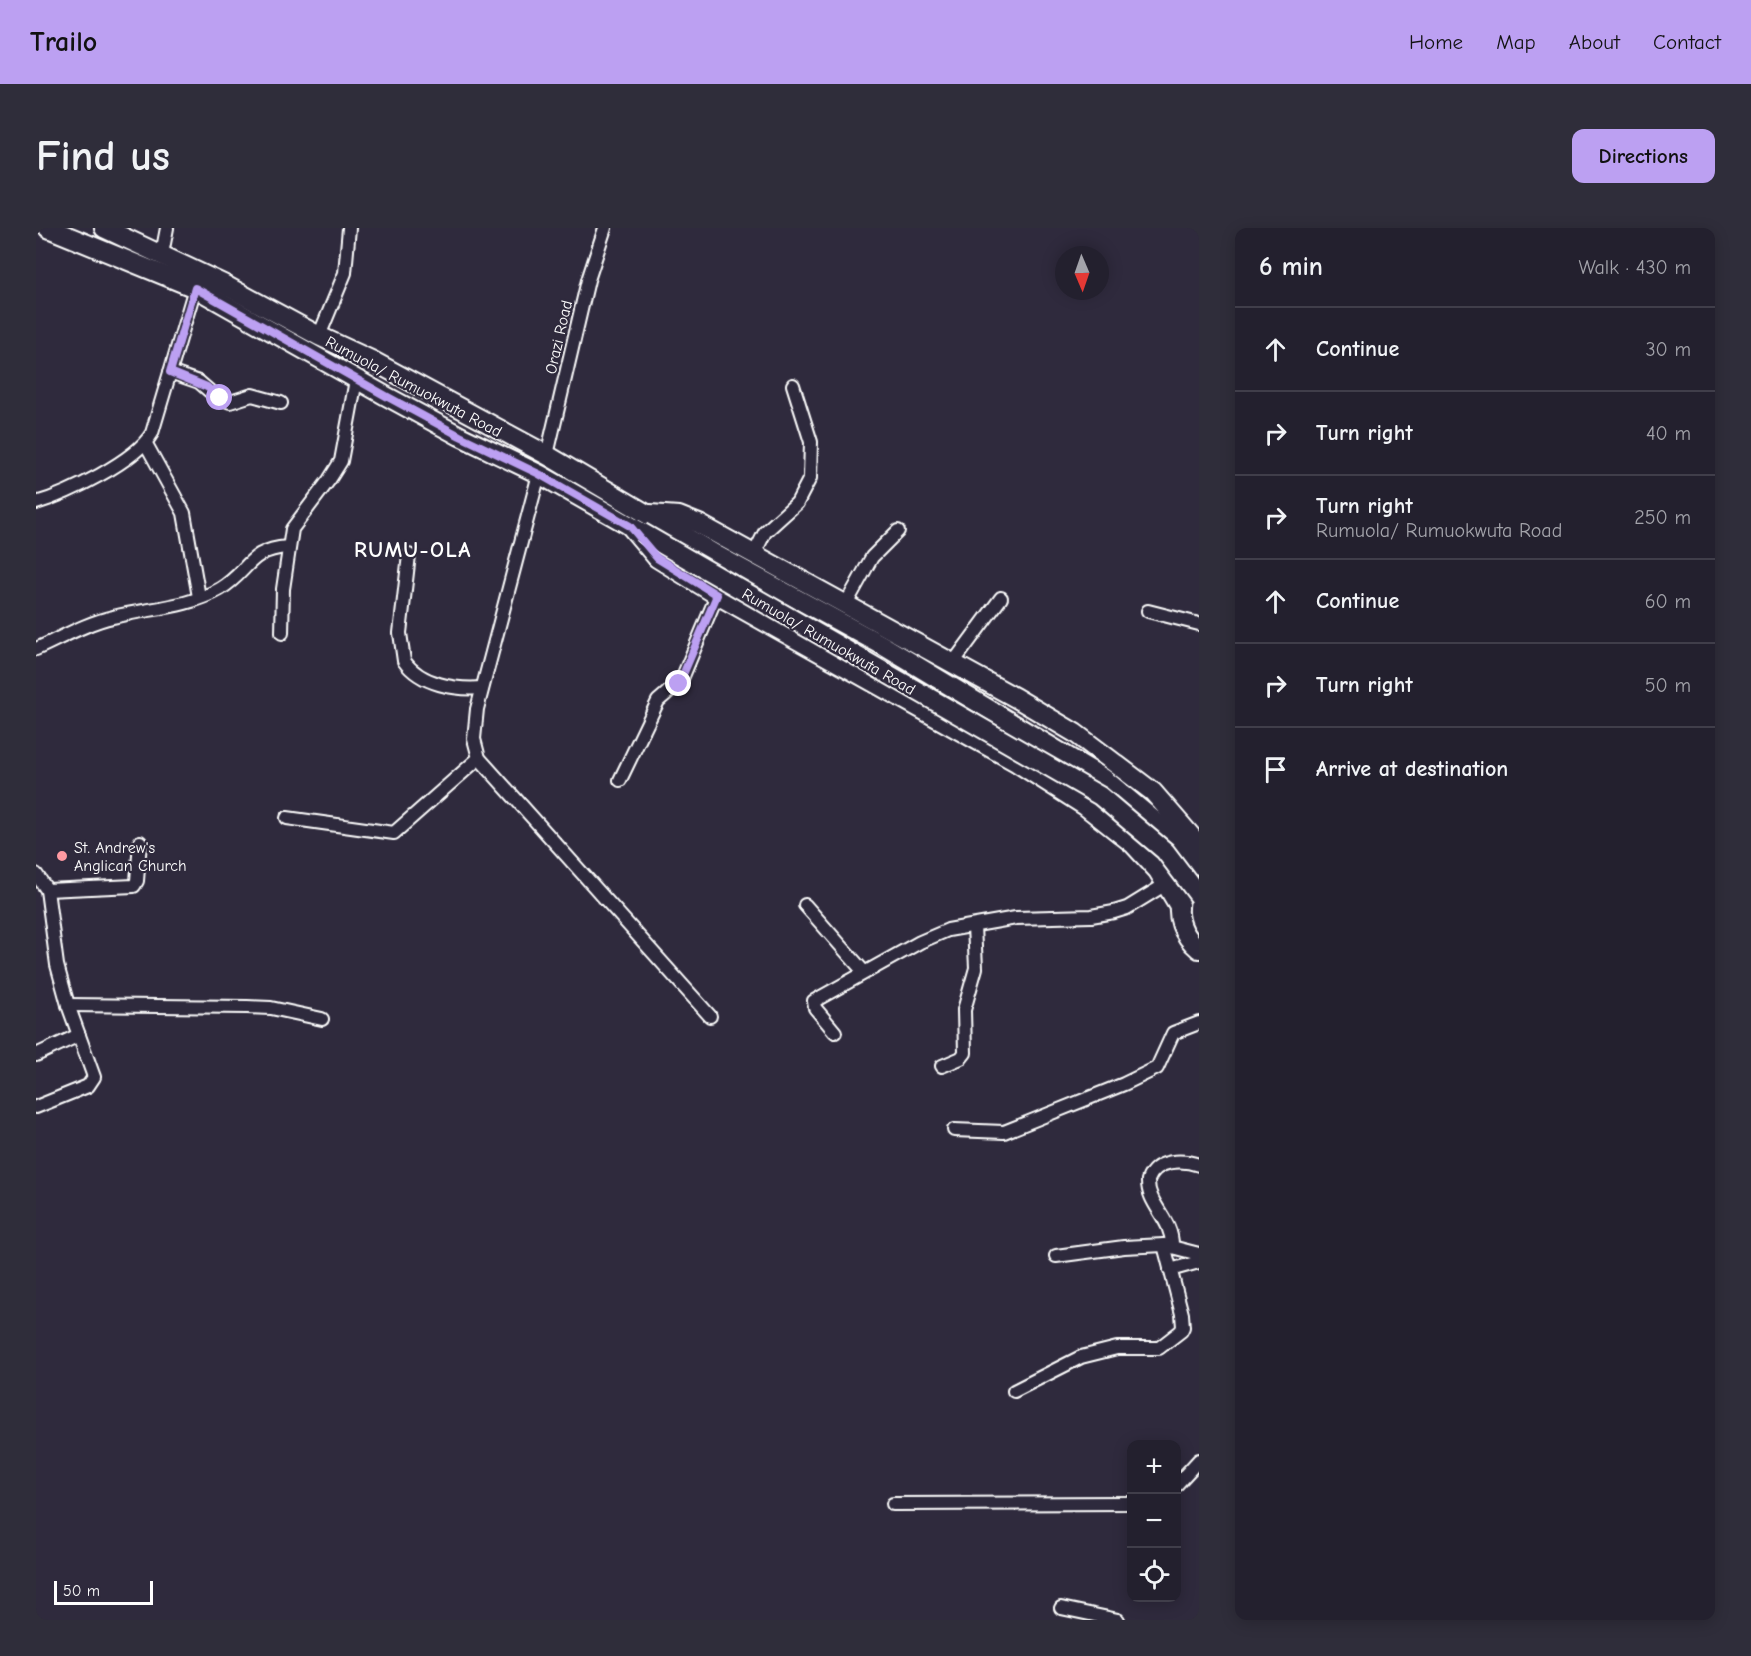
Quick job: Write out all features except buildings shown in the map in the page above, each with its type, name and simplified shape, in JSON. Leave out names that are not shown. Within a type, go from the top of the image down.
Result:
[{"type":"main road","name":"Rumuola/ Rumuokwuta Road","points":[[48,228],[195,288],[356,380],[460,436],[539,474],[1100,796],[1165,851],[1199,896]]},
{"type":"main road","name":"Rumuola/ Rumuokwuta Road","points":[[104,228],[223,284],[319,336],[371,360],[547,455],[746,571],[882,645],[1103,778],[1179,842],[1199,865]]},
{"type":"main road","points":[[651,516],[679,516],[754,554],[953,663],[1075,734],[1153,792],[1199,845]]},
{"type":"main road","points":[[636,529],[657,558],[717,595],[1016,762],[1076,800],[1133,844],[1158,871],[1179,906],[1183,929],[1199,949]]},
{"type":"main road","points":[[1170,811],[1199,825]]},
{"type":"main road","points":[[1179,906],[1183,890],[1199,870]]},
{"type":"street","points":[[162,254],[167,228]]},
{"type":"street","points":[[319,336],[345,273],[349,228]]},
{"type":"street","name":"Orazi Road","points":[[547,455],[588,280],[605,228]]},
{"type":"street","points":[[36,503],[84,483],[146,444],[153,433],[195,288]]},
{"type":"street","points":[[170,372],[199,382],[214,395],[230,402],[252,395],[281,403]]},
{"type":"street","points":[[282,633],[283,590],[288,547],[296,521],[329,480],[341,460],[356,380]]},
{"type":"street","points":[[754,554],[765,532],[797,503],[810,478],[811,442],[793,385]]},
{"type":"street","points":[[146,444],[184,513],[199,597]]},
{"type":"street","points":[[539,474],[482,688],[474,739],[479,758],[710,1016]]},
{"type":"street","points":[[846,604],[873,557],[898,531]]},
{"type":"street","points":[[36,649],[99,621],[164,609],[199,597],[221,588],[258,554],[273,548],[288,547]]},
{"type":"street","points":[[409,555],[400,633],[404,661],[428,678],[449,687],[482,688]]},
{"type":"street","points":[[620,780],[658,701],[681,681],[717,595]]},
{"type":"street","points":[[953,663],[1001,598]]},
{"type":"street","points":[[1148,611],[1199,624]]},
{"type":"street","points":[[287,818],[394,833],[479,758]]},
{"type":"street","points":[[47,890],[134,886],[137,881],[140,842]]},
{"type":"street","points":[[36,874],[47,890],[57,965],[68,1005],[93,1071],[93,1082],[36,1107]]},
{"type":"street","points":[[835,1032],[815,1008],[814,1001],[864,972],[948,930],[1016,918],[1091,916],[1114,912],[1127,908],[1166,884]]},
{"type":"street","points":[[805,905],[864,972]]},
{"type":"street","points":[[942,1066],[961,1058],[965,1053],[964,1010],[976,968],[974,926]]},
{"type":"street","points":[[68,1005],[271,1008],[322,1019]]},
{"type":"street","points":[[954,1130],[1004,1132],[1124,1084],[1157,1068],[1173,1033],[1199,1023]]},
{"type":"street","points":[[36,1055],[79,1035]]},
{"type":"street","points":[[1014,1391],[1081,1357],[1117,1348],[1159,1348],[1181,1331],[1184,1327],[1182,1314],[1170,1270],[1168,1245],[1170,1226],[1149,1193],[1148,1180],[1157,1168],[1169,1162],[1180,1161],[1199,1166]]},
{"type":"street","points":[[1056,1256],[1124,1246],[1168,1245],[1199,1254]]},
{"type":"street","points":[[1170,1270],[1199,1262]]},
{"type":"street","points":[[1181,1480],[1199,1460]]},
{"type":"street","points":[[893,1503],[1127,1503]]},
{"type":"street","points":[[1061,1608],[1118,1620]]},
{"type":"place","name":"St. Andrew's Anglican Church","points":[[62,856]]},
{"type":"district","name":"RUMU-OLA","points":[[413,549]]},
{"type":"route","points":[[220,398],[199,382],[170,372],[195,288],[386,396],[460,436],[539,474],[630,526],[657,558],[717,595],[679,684]]}]
